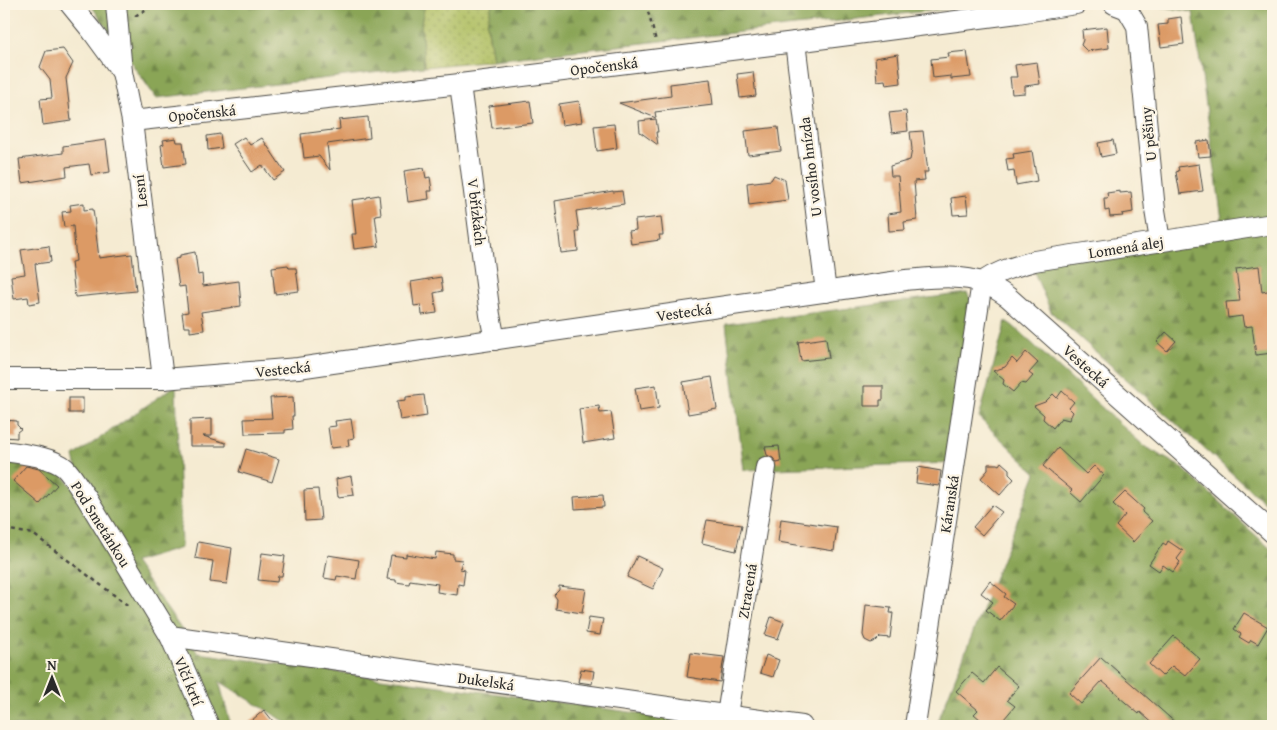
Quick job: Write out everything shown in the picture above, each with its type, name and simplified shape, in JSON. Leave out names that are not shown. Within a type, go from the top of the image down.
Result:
[{"type":"street","points":[[70,4],[122,72]]},
{"type":"street","name":"Lesní","points":[[116,4],[122,72],[132,121],[163,379]]},
{"type":"street","name":"Opočenská","points":[[132,121],[460,84],[1076,4]]},
{"type":"street","name":"U pěšiny","points":[[1114,4],[1127,9],[1137,26],[1155,210],[1160,242]]},
{"type":"street","points":[[92,31],[105,32],[118,26]]},
{"type":"street","name":"U vosího hnízda","points":[[795,42],[826,292]]},
{"type":"street","name":"V břízkách","points":[[460,84],[490,315],[495,340]]},
{"type":"street","name":"Lomená alej","points":[[982,282],[1005,269],[1034,261],[1273,224]]},
{"type":"street","name":"Vestecká","points":[[4,379],[163,379],[298,368],[906,280],[961,279],[982,282],[1008,297],[1273,533]]},
{"type":"street","name":"Káranská","points":[[915,726],[982,282]]},
{"type":"street","name":"Pod Smetánkou","points":[[4,451],[51,460],[64,467],[86,497],[170,636]]},
{"type":"street","name":"Ztracená","points":[[727,715],[766,467]]},
{"type":"street","name":"Dukelská","points":[[170,636],[802,726]]},
{"type":"street","name":"Vlčí krtí","points":[[170,636],[209,726]]},
{"type":"path","points":[[118,26],[155,4]]},
{"type":"path","points":[[646,4],[660,59]]},
{"type":"path","points":[[4,529],[33,534],[132,608]]},
{"type":"green space","points":[[90,4],[425,4],[421,23],[424,67],[156,98]]},
{"type":"green space","points":[[425,4],[492,4],[487,23],[493,60],[424,67],[421,23]]},
{"type":"green space","points":[[492,4],[990,4],[493,60],[487,23]]},
{"type":"green space","points":[[1146,4],[1273,4],[1273,510],[1051,312],[1028,258],[1223,227],[1193,12]]},
{"type":"green space","points":[[967,293],[977,311],[951,463],[744,470],[726,324]]},
{"type":"green space","points":[[1006,321],[1144,446],[1181,467],[1273,551],[1273,726],[936,726],[1036,473],[979,418]]},
{"type":"green space","points":[[176,385],[181,548],[134,562],[198,653],[732,726],[286,726],[289,724],[219,681],[231,726],[4,726],[4,450],[61,472],[85,504],[74,456]]},
{"type":"building","points":[[1181,17],[1184,44],[1161,47],[1158,25],[1168,24],[1168,19]]},
{"type":"building","points":[[1107,27],[1109,48],[1087,51],[1081,45],[1083,40],[1082,30]]},
{"type":"building","points":[[63,49],[73,63],[66,78],[71,121],[43,125],[40,99],[52,98],[50,80],[40,67],[46,51]]},
{"type":"building","points":[[967,51],[971,77],[951,79],[951,76],[933,78],[931,59],[949,57],[948,53]]},
{"type":"building","points":[[898,54],[901,83],[886,85],[885,80],[877,81],[875,58]]},
{"type":"building","points":[[1037,62],[1040,84],[1025,86],[1025,93],[1012,94],[1010,77],[1017,77],[1015,65]]},
{"type":"building","points":[[753,72],[756,96],[740,98],[737,74]]},
{"type":"building","points":[[710,79],[713,105],[655,112],[656,118],[619,103],[671,96],[670,84]]},
{"type":"building","points":[[530,101],[533,123],[492,128],[489,106]]},
{"type":"building","points":[[579,101],[582,122],[562,125],[559,104]]},
{"type":"building","points":[[906,111],[908,131],[892,133],[889,113]]},
{"type":"building","points":[[368,117],[370,138],[327,144],[330,170],[319,156],[304,158],[301,134],[340,129],[339,120]]},
{"type":"building","points":[[656,119],[658,145],[640,132],[639,121]]},
{"type":"building","points":[[614,124],[617,148],[597,151],[594,126]]},
{"type":"building","points":[[778,127],[781,151],[748,155],[745,131]]},
{"type":"building","points":[[923,131],[928,172],[924,172],[925,180],[914,181],[917,220],[904,222],[905,230],[889,231],[888,214],[901,212],[898,176],[891,176],[890,166],[910,160],[912,149],[910,132]]},
{"type":"building","points":[[220,134],[222,148],[208,150],[207,136]]},
{"type":"building","points":[[244,137],[250,145],[262,138],[285,172],[273,180],[262,165],[252,172],[233,144]]},
{"type":"building","points":[[176,138],[177,142],[183,142],[186,164],[164,167],[161,145],[164,144],[163,140]]},
{"type":"building","points":[[106,140],[110,172],[91,175],[89,164],[66,167],[67,176],[22,183],[19,159],[63,153],[63,146]]},
{"type":"building","points":[[1113,140],[1116,154],[1101,157],[1098,143]]},
{"type":"building","points":[[1209,140],[1211,156],[1198,157],[1196,142]]},
{"type":"building","points":[[1032,151],[1037,181],[1016,185],[1014,170],[1008,171],[1006,159],[1014,158],[1013,154]]},
{"type":"building","points":[[1199,164],[1203,191],[1180,194],[1176,172],[1179,171],[1178,167]]},
{"type":"building","points":[[424,168],[426,178],[430,177],[432,191],[428,191],[429,199],[408,202],[404,171]]},
{"type":"building","points":[[774,175],[785,180],[788,200],[749,205],[747,183],[771,180]]},
{"type":"building","points":[[622,191],[624,204],[576,211],[579,232],[576,232],[578,251],[561,253],[555,201]]},
{"type":"building","points":[[1120,191],[1120,193],[1131,192],[1133,212],[1122,214],[1123,216],[1110,217],[1109,210],[1105,211],[1104,198],[1108,198],[1107,193]]},
{"type":"building","points":[[379,195],[381,214],[375,215],[379,246],[354,249],[352,234],[356,234],[352,200]]},
{"type":"building","points":[[966,196],[968,214],[953,215],[951,198]]},
{"type":"building","points":[[84,203],[84,210],[93,209],[99,258],[132,254],[136,291],[75,297],[71,262],[76,261],[73,226],[64,227],[62,212],[71,211],[70,205]]},
{"type":"building","points":[[661,217],[663,235],[659,235],[660,240],[631,244],[629,231],[636,230],[635,220]]},
{"type":"building","points":[[49,246],[51,262],[35,264],[40,302],[29,304],[28,297],[14,299],[11,276],[25,274],[21,250]]},
{"type":"building","points":[[195,252],[198,275],[202,274],[203,286],[239,281],[241,306],[201,312],[204,330],[190,332],[190,327],[184,327],[182,313],[188,312],[185,286],[179,287],[175,259],[180,258],[180,255]]},
{"type":"building","points":[[288,265],[289,268],[296,268],[299,291],[275,294],[272,267]]},
{"type":"building","points":[[1259,266],[1262,292],[1273,290],[1273,353],[1256,355],[1252,326],[1244,327],[1242,316],[1228,318],[1226,302],[1240,301],[1236,269]]},
{"type":"building","points":[[441,277],[443,291],[434,293],[437,313],[422,315],[421,305],[414,306],[411,282]]},
{"type":"building","points":[[1166,332],[1176,341],[1167,351],[1157,342]]},
{"type":"building","points":[[826,338],[829,358],[801,361],[798,342]]},
{"type":"building","points":[[1026,352],[1038,363],[1029,373],[1033,376],[1026,384],[1021,383],[1013,392],[1003,384],[1004,380],[993,371],[1005,367],[1012,358],[1017,363]]},
{"type":"building","points":[[712,377],[717,409],[688,414],[683,382]]},
{"type":"building","points":[[656,385],[659,408],[639,411],[635,388]]},
{"type":"building","points":[[864,386],[883,386],[883,400],[880,400],[880,406],[864,406]]},
{"type":"building","points":[[1062,391],[1074,402],[1069,408],[1073,412],[1069,420],[1061,418],[1053,428],[1043,419],[1044,415],[1034,406],[1045,402],[1053,394],[1057,398]]},
{"type":"building","points":[[424,395],[427,416],[400,420],[397,401],[406,400],[406,397]]},
{"type":"building","points":[[293,397],[293,429],[285,430],[285,433],[245,434],[244,419],[272,418],[270,398]]},
{"type":"building","points":[[69,398],[83,398],[83,413],[69,413]]},
{"type":"building","points":[[599,406],[600,413],[611,412],[615,438],[583,443],[579,409]]},
{"type":"building","points":[[212,419],[212,436],[203,436],[226,443],[226,446],[190,446],[190,420]]},
{"type":"building","points":[[351,419],[354,438],[348,439],[349,446],[331,448],[328,427],[336,426],[335,421]]},
{"type":"building","points":[[4,420],[17,421],[17,425],[21,429],[17,432],[17,438],[4,437]]},
{"type":"building","points":[[779,446],[781,462],[777,463],[767,455],[765,447]]},
{"type":"building","points":[[1058,448],[1086,474],[1094,466],[1104,475],[1081,502],[1070,492],[1072,490],[1043,466]]},
{"type":"building","points":[[246,449],[279,459],[272,482],[239,472]]},
{"type":"building","points":[[1001,462],[1009,469],[1009,474],[1014,479],[1000,495],[981,478],[988,470],[988,464],[999,465]]},
{"type":"building","points":[[26,466],[39,469],[57,485],[40,504],[13,481]]},
{"type":"building","points":[[918,467],[941,471],[939,486],[916,483]]},
{"type":"building","points":[[351,476],[354,495],[338,497],[336,479]]},
{"type":"building","points":[[318,489],[321,520],[305,521],[304,490]]},
{"type":"building","points":[[1125,492],[1144,509],[1142,512],[1152,521],[1133,542],[1116,526],[1125,515],[1113,504]]},
{"type":"building","points":[[603,495],[604,507],[575,509],[574,497]]},
{"type":"building","points":[[992,505],[1002,512],[982,535],[973,527]]},
{"type":"building","points":[[781,519],[837,527],[834,551],[778,542]]},
{"type":"building","points":[[707,520],[742,525],[736,551],[702,543]]},
{"type":"building","points":[[1168,541],[1183,551],[1177,559],[1180,562],[1173,572],[1163,565],[1159,571],[1149,564],[1163,543],[1166,545]]},
{"type":"building","points":[[198,542],[232,548],[227,584],[210,582],[213,561],[195,558]]},
{"type":"building","points":[[436,552],[453,554],[453,559],[462,560],[460,569],[465,570],[463,585],[458,584],[457,595],[437,592],[438,584],[410,580],[409,584],[387,579],[391,555],[406,557],[406,554],[435,559]]},
{"type":"building","points":[[262,553],[285,556],[282,576],[278,576],[277,582],[258,580]]},
{"type":"building","points":[[328,555],[359,560],[356,579],[337,576],[336,580],[324,578]]},
{"type":"building","points":[[637,556],[663,568],[653,589],[627,577]]},
{"type":"building","points":[[990,581],[1006,594],[1004,597],[1014,604],[1000,621],[986,610],[993,602],[981,593]]},
{"type":"building","points":[[559,586],[586,589],[582,613],[556,609],[557,599],[554,595],[559,590]]},
{"type":"building","points":[[866,605],[891,608],[890,613],[893,613],[890,638],[880,637],[871,643],[865,640],[863,635]]},
{"type":"building","points":[[1244,613],[1268,627],[1258,644],[1251,640],[1249,643],[1239,637],[1241,634],[1234,629]]},
{"type":"building","points":[[589,617],[603,619],[600,635],[586,633]]},
{"type":"building","points":[[771,617],[784,622],[778,639],[765,635]]},
{"type":"building","points":[[1174,636],[1200,659],[1185,676],[1172,666],[1162,676],[1149,664]]},
{"type":"building","points":[[691,653],[724,657],[720,682],[687,677]]},
{"type":"building","points":[[766,655],[779,660],[773,677],[760,673]]},
{"type":"building","points":[[1101,657],[1179,726],[1156,726],[1140,712],[1139,714],[1102,681],[1081,704],[1069,693]]},
{"type":"building","points":[[997,667],[1019,686],[1007,700],[1015,706],[998,726],[988,726],[974,714],[978,710],[956,691],[972,673],[984,683]]},
{"type":"building","points":[[581,669],[594,671],[592,684],[578,682]]},
{"type":"building","points":[[264,710],[277,726],[245,726]]}]
